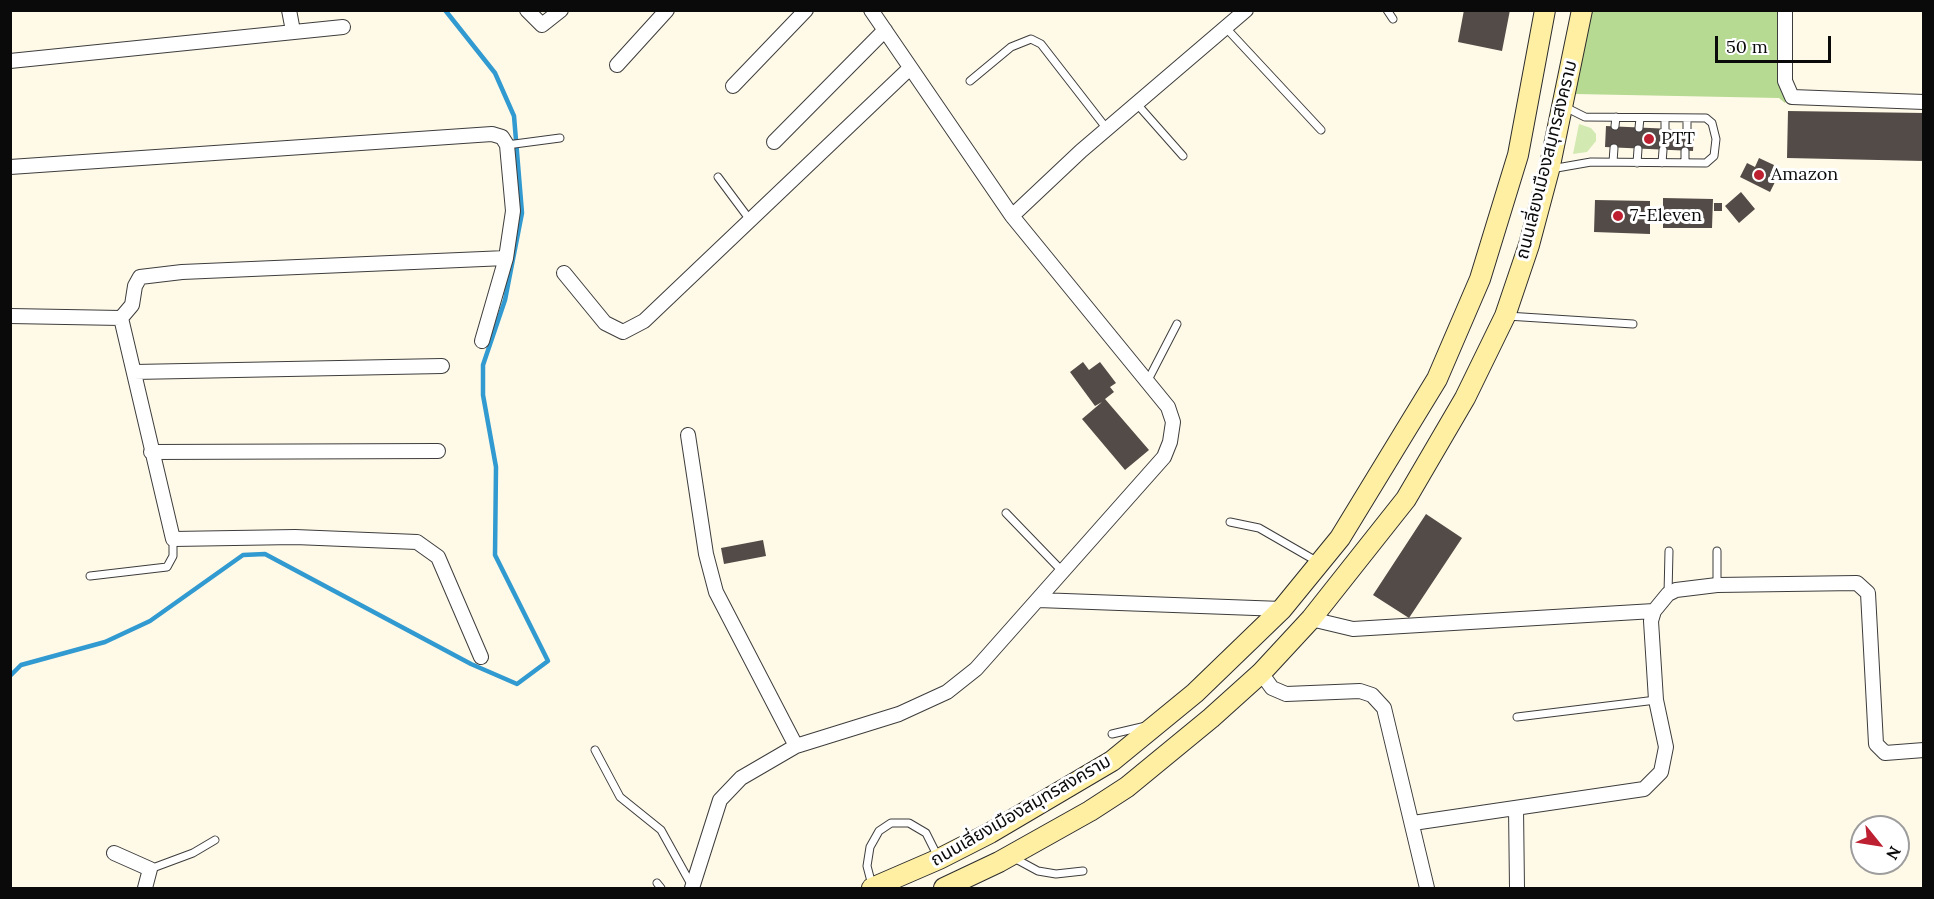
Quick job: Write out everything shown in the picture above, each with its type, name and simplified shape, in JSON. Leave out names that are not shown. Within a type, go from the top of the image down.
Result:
[{"type":"main road","name":"ถนนเลี่ยงเมืองสมุทรสงคราม","points":[[873,888],[939,859],[1077,784],[1112,761],[1195,693],[1282,609],[1340,538],[1378,480],[1437,379],[1480,279],[1518,155],[1545,10]]},
{"type":"main road","name":"ถนนเลี่ยงเมืองสมุทรสงคราม","points":[[944,888],[1011,856],[1127,787],[1261,673],[1311,619],[1406,499],[1465,398],[1505,315],[1529,245],[1549,170],[1582,10]]},
{"type":"street","points":[[289,10],[293,31]]},
{"type":"street","points":[[527,10],[542,25],[561,10]]},
{"type":"street","points":[[617,65],[667,10]]},
{"type":"street","points":[[734,86],[806,10]]},
{"type":"street","points":[[692,887],[720,800],[741,778],[796,746],[898,714],[947,692],[976,669],[1063,572],[1164,457],[1170,442],[1173,422],[1168,407],[1012,216],[872,10]]},
{"type":"street","points":[[1012,216],[1107,129],[1246,10]]},
{"type":"street","points":[[1785,10],[1785,81],[1792,98],[1923,102]]},
{"type":"street","points":[[10,61],[343,27]]},
{"type":"street","points":[[774,142],[885,30]]},
{"type":"street","points":[[564,273],[605,323],[623,332],[644,321],[910,68]]},
{"type":"street","points":[[10,167],[492,134],[502,137],[509,145],[513,211],[506,258],[482,341]]},
{"type":"street","points":[[121,318],[132,305],[135,286],[140,278],[182,272],[506,258]]},
{"type":"street","points":[[10,316],[121,318]]},
{"type":"street","points":[[121,318],[173,539],[295,537],[417,542],[438,557],[481,657]]},
{"type":"street","points":[[134,372],[442,366]]},
{"type":"street","points":[[688,435],[706,554],[716,592],[796,746]]},
{"type":"street","points":[[151,452],[438,451]]},
{"type":"street","points":[[1413,823],[1644,789],[1661,772],[1666,747],[1656,700],[1651,621],[1654,611],[1668,594],[1676,590],[1717,585],[1857,583],[1868,593],[1876,744],[1885,753],[1923,750]]},
{"type":"street","points":[[1038,600],[1282,609]]},
{"type":"street","points":[[1311,619],[1353,629],[1654,611]]},
{"type":"street","points":[[1261,673],[1272,688],[1286,694],[1360,691],[1371,695],[1384,708],[1428,888]]},
{"type":"street","points":[[1516,808],[1517,888]]},
{"type":"street","points":[[114,853],[150,869],[145,888]]},
{"type":"lane","points":[[1387,10],[1393,20]]},
{"type":"lane","points":[[1226,27],[1321,130]]},
{"type":"lane","points":[[970,81],[1011,46],[1031,39],[1041,44],[1107,129]]},
{"type":"lane","points":[[1137,104],[1183,156]]},
{"type":"lane","points":[[1549,170],[1591,162],[1706,163],[1714,156],[1716,139],[1712,123],[1706,118],[1585,117],[1563,106]]},
{"type":"lane","points":[[1615,126],[1616,117]]},
{"type":"lane","points":[[1639,128],[1640,118]]},
{"type":"lane","points":[[1665,118],[1665,129]]},
{"type":"lane","points":[[1687,130],[1688,118]]},
{"type":"lane","points":[[509,145],[560,138]]},
{"type":"lane","points":[[1613,162],[1614,148]]},
{"type":"lane","points":[[1637,163],[1638,149]]},
{"type":"lane","points":[[1662,163],[1663,150]]},
{"type":"lane","points":[[1685,151],[1685,163]]},
{"type":"lane","points":[[718,177],[750,220]]},
{"type":"lane","points":[[1505,315],[1633,324]]},
{"type":"lane","points":[[1147,382],[1177,324]]},
{"type":"lane","points":[[1006,513],[1063,572]]},
{"type":"lane","points":[[1230,522],[1258,528],[1320,563]]},
{"type":"lane","points":[[90,576],[167,567],[173,556],[173,539]]},
{"type":"lane","points":[[1717,551],[1717,585]]},
{"type":"lane","points":[[1668,594],[1669,552]]},
{"type":"lane","points":[[1517,717],[1656,700]]},
{"type":"lane","points":[[1112,734],[1155,724]]},
{"type":"lane","points":[[595,750],[620,797],[661,830],[692,887]]},
{"type":"lane","points":[[873,888],[867,866],[870,847],[879,831],[891,823],[909,823],[926,833],[939,859]]},
{"type":"lane","points":[[150,869],[194,853],[215,840]]},
{"type":"lane","points":[[1011,856],[1038,871],[1056,874],[1083,871]]},
{"type":"green space","points":[[1591,11],[1782,11],[1788,98],[1785,103],[1779,98],[1575,94]]},
{"type":"green space","points":[[1579,124],[1591,128],[1596,134],[1596,141],[1587,152],[1573,154]]},
{"type":"building","points":[[1464,10],[1510,10],[1502,51],[1458,42]]},
{"type":"building","points":[[1788,111],[1924,113],[1924,161],[1787,158]]},
{"type":"building","points":[[1606,126],[1694,130],[1693,151],[1605,147]]},
{"type":"building","points":[[1759,158],[1774,165],[1770,175],[1777,178],[1770,192],[1740,177],[1747,163],[1755,167]]},
{"type":"building","points":[[1741,192],[1755,209],[1739,223],[1725,206]]},
{"type":"building","points":[[1663,198],[1713,199],[1712,228],[1663,228]]},
{"type":"building","points":[[1595,200],[1650,201],[1650,234],[1594,232]]},
{"type":"building","points":[[1714,203],[1722,203],[1722,211],[1714,211]]},
{"type":"building","points":[[1083,362],[1089,370],[1100,362],[1116,383],[1110,387],[1114,392],[1105,399],[1149,450],[1125,470],[1082,419],[1102,402],[1095,406],[1070,372]]},
{"type":"building","points":[[1426,514],[1462,538],[1409,618],[1373,595]]},
{"type":"building","points":[[763,540],[766,556],[724,564],[721,548]]},
{"type":"waterway","points":[[10,676],[21,665],[105,642],[150,621],[243,555],[265,554],[471,664],[517,684],[548,661],[495,555],[496,467],[483,395],[483,365],[505,300],[522,213],[514,116],[495,73],[445,10]]},
{"type":"place","name":"PTT","points":[[1649,139]]},
{"type":"place","name":"Amazon","points":[[1759,175]]},
{"type":"place","name":"7-Eleven","points":[[1618,216]]}]
